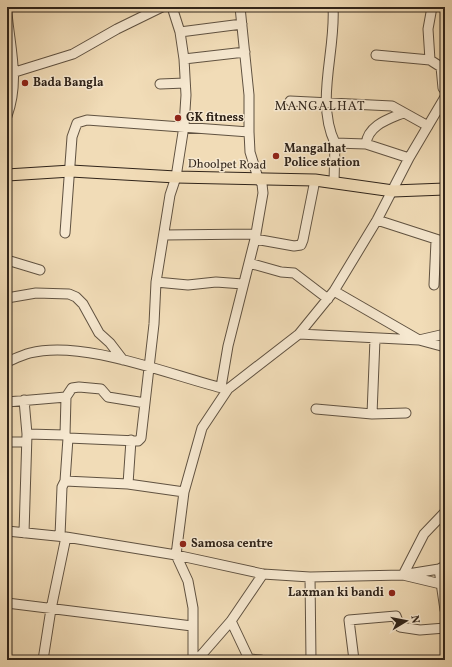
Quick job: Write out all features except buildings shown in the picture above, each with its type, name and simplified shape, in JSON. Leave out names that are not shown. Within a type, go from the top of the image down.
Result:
[{"type":"main road","name":"Dhoolpet Road","points":[[7,175],[71,171],[176,177],[315,180],[393,191],[445,189]]},
{"type":"street","points":[[15,72],[73,54],[117,29],[162,7]]},
{"type":"street","points":[[7,442],[27,438],[67,436],[138,441],[141,438],[150,367],[156,282],[170,195],[176,177],[184,126],[184,59],[180,32],[172,7]]},
{"type":"street","points":[[193,660],[193,608],[188,581],[176,555],[184,492],[202,428],[224,388],[228,346],[256,237],[263,193],[262,184],[258,178],[250,152],[249,96],[240,7]]},
{"type":"street","points":[[333,7],[332,47],[327,103],[331,135],[335,143],[334,183]]},
{"type":"street","points":[[430,60],[428,29],[432,7]]},
{"type":"street","points":[[7,13],[11,56],[15,72],[14,88],[8,112]]},
{"type":"street","points":[[180,32],[242,24]]},
{"type":"street","points":[[184,59],[245,52]]},
{"type":"street","points":[[376,55],[430,60],[441,67],[443,88],[445,90]]},
{"type":"street","points":[[160,84],[185,82]]},
{"type":"street","points":[[224,388],[299,334],[331,295],[377,220],[409,158],[445,97]]},
{"type":"street","points":[[290,100],[392,106],[428,126]]},
{"type":"street","points":[[366,144],[369,135],[379,124],[403,113]]},
{"type":"street","points":[[65,233],[71,171],[72,137],[77,123],[87,120],[249,132]]},
{"type":"street","points":[[335,143],[366,144],[409,158]]},
{"type":"street","points":[[164,235],[256,237],[294,246],[301,244],[315,180]]},
{"type":"street","points":[[377,220],[440,242],[434,285]]},
{"type":"street","points":[[7,260],[40,270]]},
{"type":"street","points":[[249,263],[281,272],[294,273],[331,295],[419,340],[445,347]]},
{"type":"street","points":[[156,282],[188,285],[216,282],[243,284]]},
{"type":"street","points":[[7,298],[36,293],[69,294],[76,297],[83,304],[99,333],[110,343],[123,360]]},
{"type":"street","points":[[299,334],[419,340],[445,334]]},
{"type":"street","points":[[372,414],[375,339]]},
{"type":"street","points":[[7,362],[30,353],[55,350],[93,354],[150,367],[224,388]]},
{"type":"street","points":[[43,660],[63,537],[62,487],[65,481],[67,436],[66,397],[72,388],[78,387],[101,389],[108,397],[145,403]]},
{"type":"street","points":[[7,402],[66,397]]},
{"type":"street","points":[[24,400],[27,438],[24,533]]},
{"type":"street","points":[[316,409],[372,414],[406,413]]},
{"type":"street","points":[[128,484],[130,440]]},
{"type":"street","points":[[65,481],[128,484],[184,492]]},
{"type":"street","points":[[402,575],[424,534],[445,512]]},
{"type":"street","points":[[7,531],[63,537],[176,555],[263,574],[310,577],[402,575],[442,568],[445,610]]},
{"type":"street","points":[[197,660],[231,621],[263,574]]},
{"type":"street","points":[[402,575],[444,585]]},
{"type":"street","points":[[310,577],[310,660]]},
{"type":"street","points":[[7,604],[192,626]]},
{"type":"street","points":[[354,660],[349,620],[396,616],[400,627],[420,630],[445,628]]},
{"type":"street","points":[[231,621],[249,659],[261,660]]},
{"type":"place","name":"Bada Bangla","points":[[25,83]]},
{"type":"place","name":"GK fitness","points":[[178,118]]},
{"type":"place","name":"Mangalhat Police station","points":[[276,156]]},
{"type":"place","name":"Samosa centre","points":[[183,544]]},
{"type":"place","name":"Laxman ki bandi","points":[[392,593]]},
{"type":"district","name":"MANGALHAT","points":[[320,107]]}]
